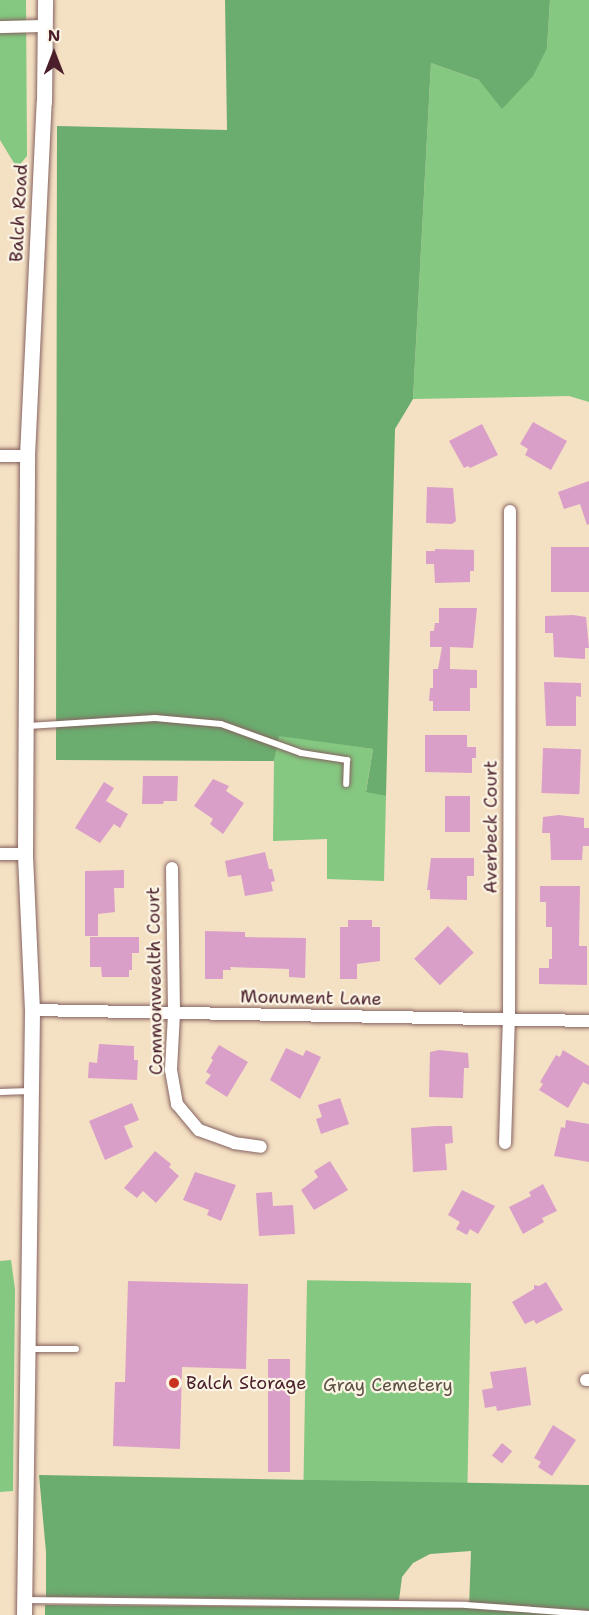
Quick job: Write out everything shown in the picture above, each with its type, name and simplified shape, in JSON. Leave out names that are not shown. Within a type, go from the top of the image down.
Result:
[{"type":"street","name":"Balch Road","points":[[24,1608],[32,1010],[25,854],[27,456],[44,102],[45,0]]},
{"type":"street","points":[[0,27],[45,26]]},
{"type":"street","points":[[0,456],[27,456]]},
{"type":"street","name":"Averbeck Court","points":[[505,1143],[509,1019],[510,511]]},
{"type":"street","points":[[0,854],[25,854]]},
{"type":"street","name":"Commonwealth Court","points":[[172,868],[174,1014],[171,1070],[177,1104],[199,1130],[234,1143],[261,1147]]},
{"type":"street","name":"Monument Lane","points":[[32,1010],[589,1021]]},
{"type":"lane","points":[[24,726],[155,718],[221,724],[301,753],[347,760],[346,784]]},
{"type":"lane","points":[[0,1092],[31,1091]]},
{"type":"lane","points":[[27,1349],[76,1349]]},
{"type":"lane","points":[[24,1608],[466,1605],[589,1614]]},
{"type":"green space","points":[[0,0],[26,0],[27,156],[17,168],[0,140]]},
{"type":"green space","points":[[225,0],[550,0],[547,48],[533,76],[502,109],[479,80],[431,63],[413,399],[395,429],[386,796],[366,792],[373,749],[279,736],[274,761],[56,760],[57,126],[227,130]]},
{"type":"green space","points":[[550,0],[589,0],[589,402],[569,396],[413,399],[431,63],[479,80],[547,48]]},
{"type":"green space","points":[[278,735],[373,749],[366,791],[386,796],[384,881],[327,879],[327,839],[273,841],[274,761]]},
{"type":"green space","points":[[11,1260],[15,1289],[13,1491],[0,1492],[0,1261]]},
{"type":"green space","name":"Gray Cemetery","points":[[307,1280],[471,1283],[467,1484],[304,1481]]},
{"type":"green space","points":[[39,1475],[589,1485],[589,1615],[45,1615],[45,1605],[469,1608],[471,1551],[430,1554],[413,1563],[402,1577],[399,1600],[46,1597],[46,1552]]},
{"type":"building","points":[[533,422],[567,441],[551,470],[525,455],[528,449],[520,444]]},
{"type":"building","points":[[482,424],[498,455],[470,468],[468,466],[464,468],[449,441]]},
{"type":"building","points":[[589,481],[589,524],[587,525],[580,504],[564,509],[558,492]]},
{"type":"building","points":[[427,487],[453,488],[456,521],[452,524],[426,523]]},
{"type":"building","points":[[551,547],[589,547],[589,592],[551,592]]},
{"type":"building","points":[[435,549],[474,550],[474,571],[470,571],[470,582],[435,583],[434,564],[426,564],[426,551],[435,551]]},
{"type":"building","points":[[439,608],[477,608],[473,648],[450,647],[450,669],[477,670],[477,688],[470,688],[470,711],[433,711],[433,701],[429,701],[430,688],[433,688],[433,669],[438,669],[442,647],[430,647],[430,631],[434,631],[435,623],[439,623]]},
{"type":"building","points":[[545,616],[586,617],[589,648],[585,648],[585,659],[554,657],[553,633],[545,633]]},
{"type":"building","points":[[544,682],[581,683],[581,697],[576,696],[576,726],[546,726]]},
{"type":"building","points":[[425,735],[467,735],[467,747],[476,747],[476,758],[472,758],[472,773],[425,772]]},
{"type":"building","points":[[543,748],[581,749],[579,794],[541,793]]},
{"type":"building","points":[[143,776],[178,776],[177,801],[142,804]]},
{"type":"building","points":[[213,779],[229,786],[226,791],[244,803],[223,834],[210,824],[213,819],[194,806]]},
{"type":"building","points":[[104,782],[114,788],[106,801],[128,814],[120,828],[114,824],[100,843],[75,828]]},
{"type":"building","points":[[445,796],[470,796],[470,832],[445,832]]},
{"type":"building","points":[[559,815],[584,818],[584,828],[589,828],[589,846],[583,846],[582,860],[551,860],[550,833],[542,833],[543,817]]},
{"type":"building","points":[[265,852],[275,881],[271,882],[273,891],[245,896],[241,875],[228,877],[225,861]]},
{"type":"building","points":[[431,858],[474,858],[474,876],[467,876],[467,900],[430,899],[430,890],[427,890]]},
{"type":"building","points":[[124,870],[124,888],[114,888],[115,912],[98,914],[98,936],[85,936],[85,871]]},
{"type":"building","points":[[540,886],[580,886],[579,946],[587,946],[587,985],[539,984],[539,968],[549,968],[549,959],[552,959],[552,927],[546,927],[546,902],[540,902]]},
{"type":"building","points":[[348,920],[372,920],[372,927],[380,927],[380,961],[357,964],[357,979],[340,979],[340,927],[348,927]]},
{"type":"building","points":[[448,926],[474,953],[440,985],[414,959]]},
{"type":"building","points":[[205,931],[245,932],[245,937],[306,938],[305,978],[289,977],[289,969],[230,967],[231,970],[223,970],[223,979],[205,979]]},
{"type":"building","points":[[90,937],[139,937],[139,953],[132,953],[132,970],[129,970],[129,977],[102,977],[101,967],[90,967]]},
{"type":"building","points":[[99,1044],[134,1046],[134,1060],[138,1060],[137,1080],[88,1078],[89,1062],[97,1063]]},
{"type":"building","points":[[219,1045],[248,1062],[227,1097],[205,1083],[211,1075],[206,1072],[213,1060],[211,1058]]},
{"type":"building","points":[[286,1048],[303,1056],[306,1050],[321,1057],[300,1099],[270,1080]]},
{"type":"building","points":[[439,1050],[468,1053],[469,1068],[464,1068],[463,1098],[429,1097],[430,1052]]},
{"type":"building","points":[[563,1050],[589,1066],[589,1085],[583,1082],[568,1108],[539,1090],[543,1084],[540,1082],[556,1055],[560,1057]]},
{"type":"building","points":[[340,1098],[349,1124],[321,1134],[316,1119],[322,1117],[318,1105]]},
{"type":"building","points":[[132,1103],[139,1120],[124,1126],[133,1147],[105,1160],[89,1121]]},
{"type":"building","points":[[566,1120],[589,1124],[589,1162],[554,1156],[561,1127],[565,1128]]},
{"type":"building","points":[[452,1126],[453,1143],[445,1144],[447,1170],[413,1172],[411,1128]]},
{"type":"building","points":[[155,1151],[171,1164],[169,1167],[179,1176],[156,1203],[143,1191],[137,1198],[124,1188]]},
{"type":"building","points":[[330,1161],[348,1190],[314,1210],[301,1190],[318,1177],[314,1171]]},
{"type":"building","points":[[195,1172],[236,1185],[221,1221],[207,1215],[209,1210],[183,1200]]},
{"type":"building","points":[[543,1184],[557,1211],[542,1218],[544,1222],[523,1234],[509,1207],[531,1196],[529,1192]]},
{"type":"building","points":[[462,1190],[495,1206],[478,1234],[470,1229],[467,1235],[456,1229],[460,1222],[448,1215]]},
{"type":"building","points":[[272,1192],[273,1206],[293,1205],[295,1234],[259,1236],[256,1193]]},
{"type":"building","points":[[128,1281],[248,1284],[246,1369],[182,1367],[180,1449],[113,1446],[115,1382],[125,1382]]},
{"type":"building","points":[[546,1282],[563,1310],[536,1324],[534,1320],[525,1324],[512,1302],[534,1289],[534,1285],[539,1286]]},
{"type":"building","points":[[268,1359],[290,1359],[290,1472],[268,1472]]},
{"type":"building","points":[[526,1367],[531,1405],[497,1411],[496,1406],[485,1408],[482,1390],[493,1388],[490,1372]]},
{"type":"building","points":[[553,1425],[576,1440],[552,1476],[538,1467],[541,1462],[534,1458]]},
{"type":"building","points":[[502,1443],[512,1451],[502,1464],[492,1455]]},
{"type":"place","name":"Balch Storage","points":[[174,1383]]}]
